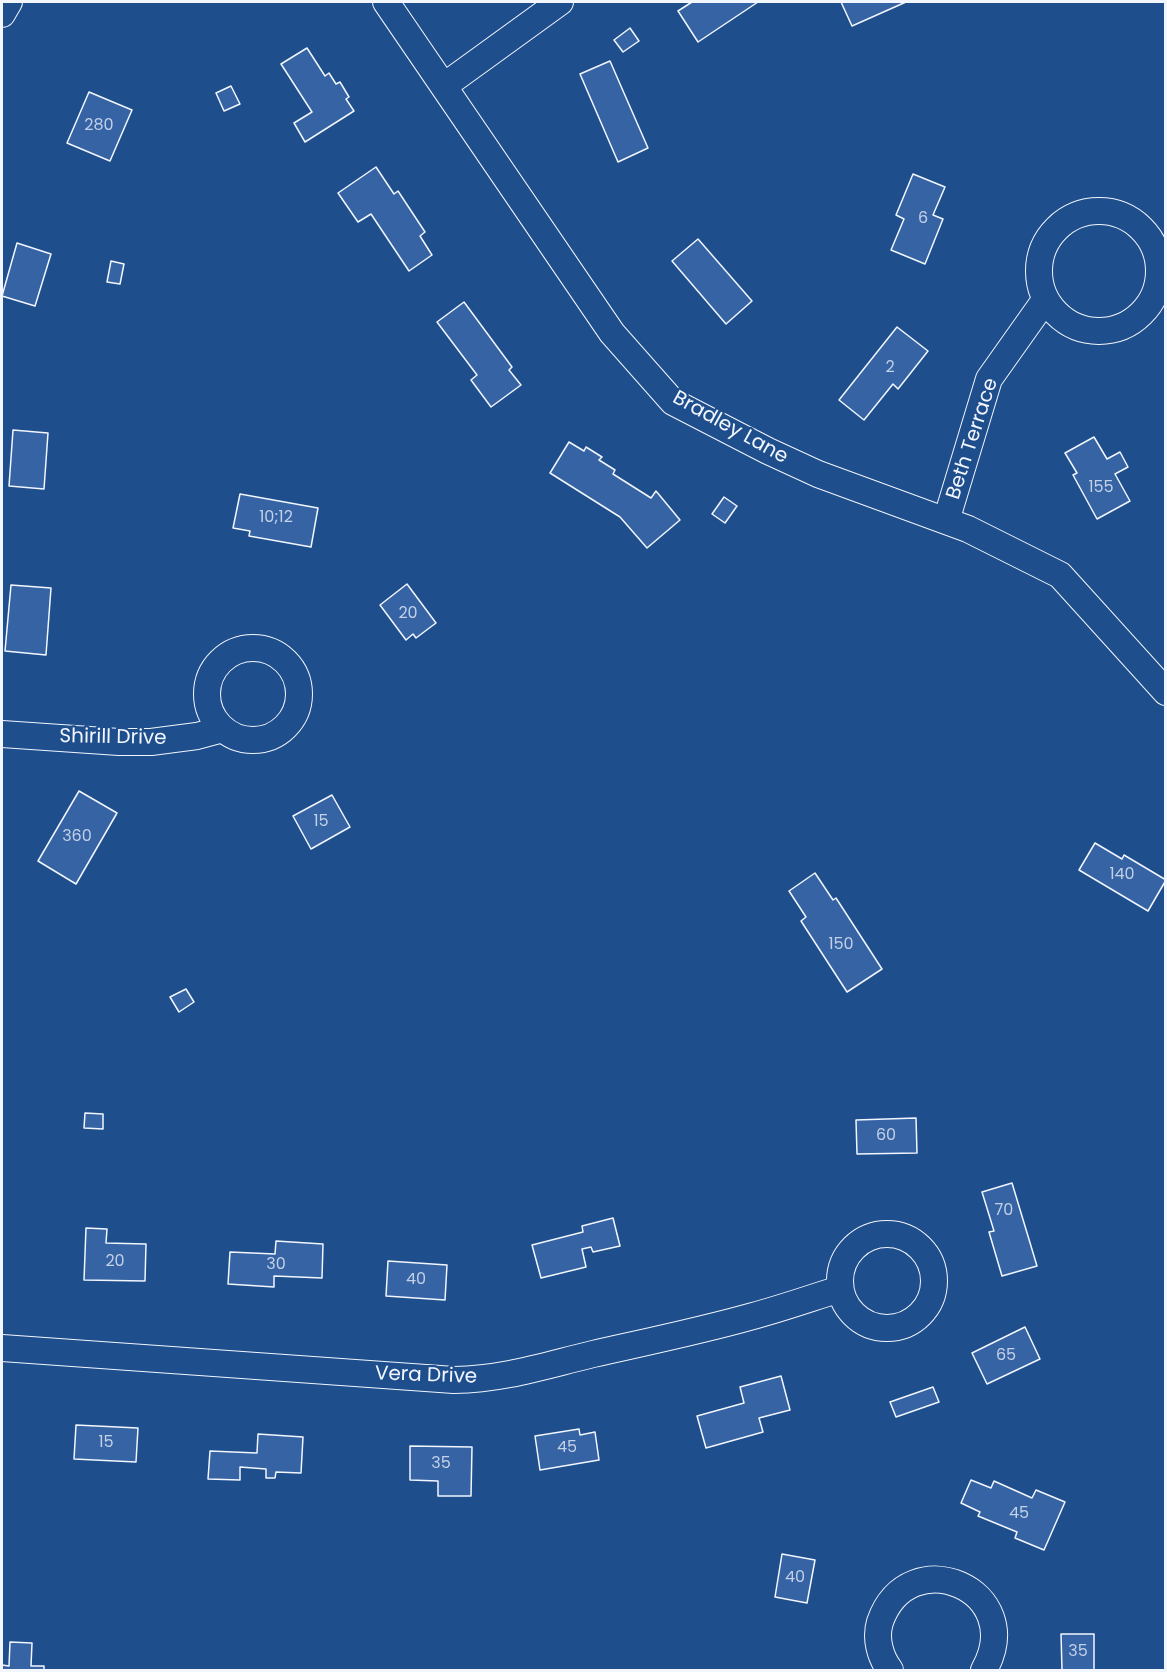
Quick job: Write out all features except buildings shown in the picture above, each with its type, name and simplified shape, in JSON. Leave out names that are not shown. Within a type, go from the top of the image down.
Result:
[{"type":"street","points":[[2,14],[9,2]]},
{"type":"street","name":"Bradley Lane","points":[[386,2],[612,333],[673,402],[818,474],[968,529],[1060,574],[1166,692]]},
{"type":"street","points":[[444,86],[560,2]]},
{"type":"street","points":[[1092,211],[1112,212],[1130,219],[1146,232],[1156,250],[1160,269],[1157,290],[1148,307],[1133,321],[1115,330],[1095,332],[1075,327],[1058,316],[1045,300],[1039,282],[1039,262],[1045,243],[1057,227],[1073,216],[1092,211]]},
{"type":"street","name":"Beth Terrace","points":[[946,521],[989,379],[1045,300]]},
{"type":"street","name":"Shirill Drive","points":[[2,734],[151,742],[197,736],[223,729]]},
{"type":"street","name":"Vera Drive","points":[[2,1348],[444,1380],[482,1379],[517,1374],[701,1330],[777,1310],[840,1288]]},
{"type":"street","points":[[890,1671],[879,1646],[879,1627],[885,1609],[897,1594],[913,1584],[931,1579],[951,1581],[969,1588],[983,1602],[992,1618],[995,1638],[992,1656],[984,1671]]}]
